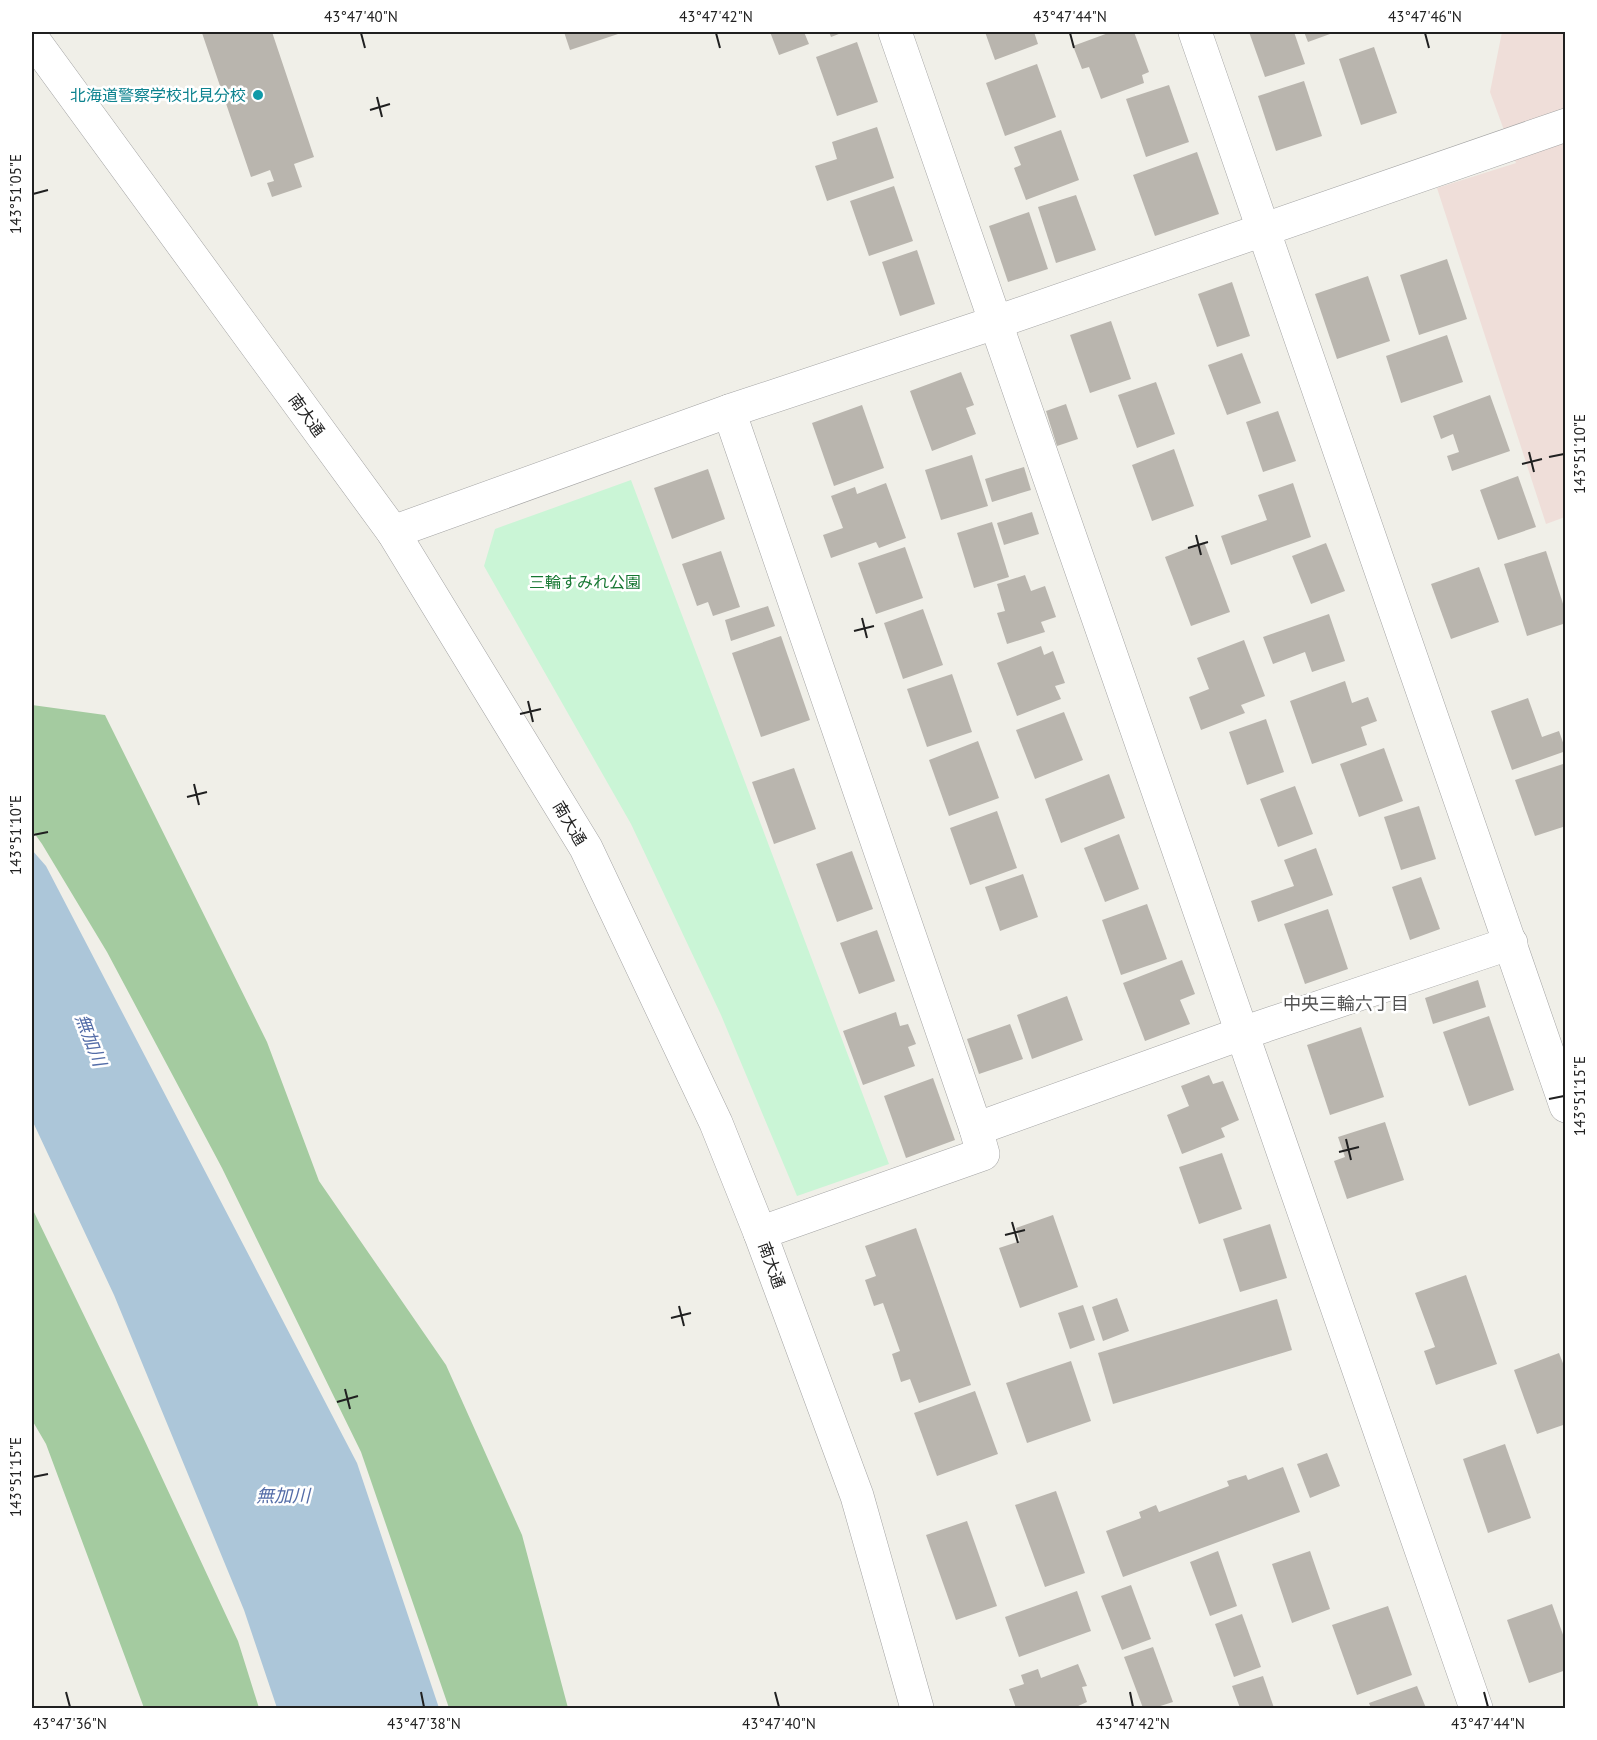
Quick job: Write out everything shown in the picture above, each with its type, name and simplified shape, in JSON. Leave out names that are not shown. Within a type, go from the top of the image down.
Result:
[{"type":"street","points":[[895,32],[1476,1708]]},
{"type":"street","points":[[1195,32],[1566,1106]]},
{"type":"street","name":"南大通","points":[[32,38],[393,532],[585,848],[716,1123],[760,1233],[857,1496],[917,1708]]},
{"type":"street","points":[[393,532],[729,411],[994,323],[1566,125]]},
{"type":"street","points":[[729,411],[983,1154],[760,1233]]},
{"type":"street","points":[[976,1129],[1243,1033],[1511,943]]},
{"type":"shaded area","points":[[1502,32],[1565,32],[1565,517],[1546,524],[1437,188],[1516,163],[1490,92]]},
{"type":"green space","name":"三輪すみれ公園","points":[[631,480],[889,1164],[797,1196],[721,1015],[631,824],[484,566],[495,529]]},
{"type":"green space","points":[[32,705],[105,715],[267,1042],[319,1181],[446,1365],[522,1535],[568,1708],[449,1708],[361,1452],[222,1168],[107,952],[32,830]]},
{"type":"green space","points":[[32,1208],[143,1437],[238,1641],[259,1708],[144,1708],[46,1444],[32,1420]]},
{"type":"water","name":"無加川","points":[[32,850],[46,866],[357,1463],[439,1708],[277,1708],[244,1610],[114,1295],[32,1120]]},
{"type":"building","name":"北海道警察学校北見分校","points":[[272,32],[314,157],[294,164],[302,187],[272,197],[267,183],[274,181],[270,170],[251,177],[202,33]]},
{"type":"building","points":[[564,32],[624,32],[570,50]]},
{"type":"building","points":[[770,32],[804,32],[809,44],[779,55]]},
{"type":"building","points":[[829,32],[844,32],[831,37]]},
{"type":"building","points":[[985,32],[1034,32],[1038,44],[995,60]]},
{"type":"building","points":[[1111,32],[1134,32],[1149,72],[1142,75],[1144,83],[1101,99],[1089,67],[1082,69],[1073,46]]},
{"type":"building","points":[[1249,32],[1294,32],[1305,64],[1265,77]]},
{"type":"building","points":[[1304,32],[1329,32],[1330,34],[1308,42]]},
{"type":"building","points":[[857,42],[878,102],[837,116],[816,57]]},
{"type":"building","points":[[1374,47],[1397,113],[1361,125],[1339,59]]},
{"type":"building","points":[[1037,64],[1056,117],[1005,136],[986,83]]},
{"type":"building","points":[[1304,81],[1322,136],[1276,151],[1258,96]]},
{"type":"building","points":[[1169,85],[1189,142],[1146,157],[1126,99]]},
{"type":"building","points":[[877,127],[894,178],[827,201],[815,166],[837,159],[832,142]]},
{"type":"building","points":[[1061,130],[1079,180],[1026,200],[1014,168],[1021,165],[1014,147]]},
{"type":"building","points":[[1197,152],[1219,214],[1155,236],[1133,175]]},
{"type":"building","points":[[894,186],[913,241],[869,256],[850,201]]},
{"type":"building","points":[[1076,195],[1096,250],[1056,263],[1038,207]]},
{"type":"building","points":[[1029,212],[1048,269],[1008,282],[989,226]]},
{"type":"building","points":[[917,250],[935,304],[900,316],[882,262]]},
{"type":"building","points":[[1447,259],[1467,319],[1419,335],[1400,275]]},
{"type":"building","points":[[1368,276],[1390,341],[1337,359],[1315,294]]},
{"type":"building","points":[[1232,282],[1250,336],[1217,347],[1198,294]]},
{"type":"building","points":[[1111,321],[1131,379],[1090,393],[1070,335]]},
{"type":"building","points":[[1447,335],[1463,382],[1401,403],[1386,356]]},
{"type":"building","points":[[1242,353],[1261,403],[1227,415],[1208,365]]},
{"type":"building","points":[[961,372],[974,405],[966,408],[976,434],[932,451],[910,391]]},
{"type":"building","points":[[1156,382],[1175,434],[1137,448],[1118,395]]},
{"type":"building","points":[[1490,395],[1510,451],[1452,471],[1447,456],[1459,452],[1453,434],[1441,439],[1433,416]]},
{"type":"building","points":[[1066,404],[1078,439],[1057,446],[1046,411]]},
{"type":"building","points":[[862,405],[884,468],[834,486],[812,423]]},
{"type":"building","points":[[1278,411],[1296,461],[1263,472],[1246,422]]},
{"type":"building","points":[[1174,449],[1194,506],[1152,521],[1132,465]]},
{"type":"building","points":[[972,455],[988,506],[941,520],[925,470]]},
{"type":"building","points":[[1024,467],[1031,490],[992,502],[985,479]]},
{"type":"building","points":[[708,469],[725,519],[672,539],[654,488]]},
{"type":"building","points":[[1518,476],[1536,527],[1498,540],[1480,490]]},
{"type":"building","points":[[886,483],[906,538],[879,548],[876,542],[831,558],[823,535],[843,528],[831,496],[855,487],[857,494]]},
{"type":"building","points":[[1293,483],[1311,537],[1231,565],[1221,536],[1267,520],[1258,495]]},
{"type":"building","points":[[1032,512],[1039,534],[1004,545],[997,523]]},
{"type":"building","points":[[992,522],[1009,577],[974,588],[957,533]]},
{"type":"building","points":[[1204,542],[1230,612],[1191,626],[1165,557]]},
{"type":"building","points":[[1326,543],[1345,591],[1311,604],[1292,556]]},
{"type":"building","points":[[905,547],[923,598],[876,614],[858,563]]},
{"type":"building","points":[[721,551],[740,607],[713,616],[708,602],[697,606],[682,564]]},
{"type":"building","points":[[1546,551],[1566,613],[1566,623],[1527,636],[1504,564]]},
{"type":"building","points":[[1479,567],[1499,622],[1451,639],[1431,584]]},
{"type":"building","points":[[1025,575],[1031,591],[1045,586],[1056,617],[1041,622],[1045,632],[1007,644],[997,613],[1005,611],[997,584]]},
{"type":"building","points":[[768,606],[775,626],[731,641],[725,620]]},
{"type":"building","points":[[923,609],[943,665],[903,679],[884,623]]},
{"type":"building","points":[[1329,614],[1345,661],[1312,672],[1305,652],[1273,664],[1263,637]]},
{"type":"building","points":[[781,636],[810,720],[761,737],[732,653]]},
{"type":"building","points":[[1244,640],[1265,696],[1241,705],[1245,713],[1201,730],[1189,697],[1209,689],[1197,658]]},
{"type":"building","points":[[1041,646],[1044,655],[1053,651],[1065,683],[1055,686],[1061,699],[1017,716],[997,663]]},
{"type":"building","points":[[952,674],[972,732],[927,747],[907,689]]},
{"type":"building","points":[[1345,681],[1352,703],[1368,697],[1377,721],[1361,727],[1367,745],[1312,764],[1290,701]]},
{"type":"building","points":[[1528,698],[1542,737],[1559,731],[1566,751],[1512,770],[1491,711]]},
{"type":"building","points":[[1064,712],[1083,760],[1035,779],[1016,730]]},
{"type":"building","points":[[1266,719],[1284,772],[1247,785],[1229,732]]},
{"type":"building","points":[[978,741],[999,798],[949,816],[929,760]]},
{"type":"building","points":[[1384,748],[1403,801],[1359,817],[1340,764]]},
{"type":"building","points":[[1566,763],[1566,826],[1535,836],[1515,780]]},
{"type":"building","points":[[794,768],[816,829],[774,844],[752,782]]},
{"type":"building","points":[[1109,774],[1125,818],[1061,843],[1045,799]]},
{"type":"building","points":[[1295,786],[1313,834],[1278,847],[1260,799]]},
{"type":"building","points":[[1419,806],[1436,859],[1401,870],[1384,817]]},
{"type":"building","points":[[997,811],[1017,868],[970,885],[950,828]]},
{"type":"building","points":[[1119,834],[1139,889],[1105,902],[1084,848]]},
{"type":"building","points":[[1316,848],[1333,895],[1258,922],[1251,901],[1294,886],[1284,860]]},
{"type":"building","points":[[852,851],[873,909],[837,922],[816,864]]},
{"type":"building","points":[[1023,874],[1038,917],[1000,931],[985,887]]},
{"type":"building","points":[[1421,877],[1440,929],[1410,940],[1392,887]]},
{"type":"building","points":[[1147,904],[1167,959],[1121,975],[1102,920]]},
{"type":"building","points":[[1328,909],[1348,969],[1305,984],[1284,924]]},
{"type":"building","points":[[877,930],[895,981],[859,994],[840,943]]},
{"type":"building","points":[[1182,960],[1195,994],[1180,1000],[1190,1024],[1145,1041],[1123,983]]},
{"type":"building","points":[[1478,980],[1486,1007],[1433,1024],[1425,998]]},
{"type":"building","points":[[1067,996],[1083,1040],[1032,1059],[1017,1015]]},
{"type":"building","points":[[896,1012],[900,1026],[908,1024],[916,1044],[908,1047],[915,1066],[863,1085],[843,1031]]},
{"type":"building","points":[[1489,1016],[1514,1090],[1469,1106],[1443,1032]]},
{"type":"building","points":[[1010,1024],[1023,1059],[979,1074],[967,1039]]},
{"type":"building","points":[[1361,1027],[1384,1097],[1330,1115],[1307,1045]]},
{"type":"building","points":[[1209,1075],[1213,1084],[1223,1081],[1239,1120],[1221,1128],[1225,1137],[1182,1154],[1167,1115],[1189,1106],[1181,1086]]},
{"type":"building","points":[[933,1078],[955,1140],[906,1158],[884,1096]]},
{"type":"building","points":[[1385,1122],[1404,1180],[1347,1199],[1334,1161],[1345,1157],[1338,1137]]},
{"type":"building","points":[[1222,1153],[1242,1209],[1199,1224],[1179,1167]]},
{"type":"building","points":[[1053,1215],[1078,1287],[1020,1308],[999,1248],[1020,1241],[1016,1228]]},
{"type":"building","points":[[1270,1224],[1287,1278],[1240,1292],[1223,1239]]},
{"type":"building","points":[[916,1228],[971,1385],[919,1403],[910,1379],[901,1382],[892,1354],[900,1351],[883,1303],[874,1306],[865,1280],[876,1276],[865,1246]]},
{"type":"building","points":[[1466,1275],[1497,1364],[1436,1385],[1424,1351],[1435,1347],[1415,1293]]},
{"type":"building","points":[[1117,1298],[1129,1331],[1103,1341],[1092,1307]]},
{"type":"building","points":[[1277,1299],[1292,1350],[1113,1404],[1098,1353]]},
{"type":"building","points":[[1083,1305],[1095,1340],[1070,1349],[1058,1313]]},
{"type":"building","points":[[1559,1353],[1566,1371],[1566,1424],[1537,1434],[1514,1370]]},
{"type":"building","points":[[1071,1361],[1091,1421],[1027,1443],[1006,1383]]},
{"type":"building","points":[[975,1391],[998,1454],[937,1476],[914,1413]]},
{"type":"building","points":[[1505,1444],[1531,1518],[1488,1533],[1463,1459]]},
{"type":"building","points":[[1327,1453],[1340,1486],[1310,1498],[1297,1464]]},
{"type":"building","points":[[1283,1467],[1300,1512],[1123,1577],[1106,1531],[1141,1518],[1139,1512],[1156,1505],[1159,1512],[1229,1486],[1227,1481],[1246,1475],[1248,1480]]},
{"type":"building","points":[[1056,1491],[1085,1573],[1045,1587],[1015,1505]]},
{"type":"building","points":[[967,1521],[997,1606],[956,1620],[926,1535]]},
{"type":"building","points":[[1218,1551],[1237,1606],[1210,1616],[1190,1562]]},
{"type":"building","points":[[1310,1551],[1330,1609],[1292,1623],[1272,1564]]},
{"type":"building","points":[[1131,1585],[1151,1639],[1122,1650],[1101,1596]]},
{"type":"building","points":[[1077,1591],[1091,1631],[1019,1657],[1005,1617]]},
{"type":"building","points":[[1552,1604],[1566,1643],[1566,1670],[1529,1683],[1507,1620]]},
{"type":"building","points":[[1388,1606],[1412,1675],[1357,1695],[1332,1625]]},
{"type":"building","points":[[1242,1614],[1261,1667],[1234,1677],[1215,1624]]},
{"type":"building","points":[[1153,1647],[1173,1702],[1154,1708],[1143,1708],[1124,1657]]},
{"type":"building","points":[[1078,1664],[1087,1686],[1082,1687],[1087,1702],[1077,1708],[1016,1708],[1009,1689],[1024,1684],[1021,1675],[1038,1669],[1041,1678]]},
{"type":"building","points":[[1263,1676],[1274,1708],[1240,1708],[1232,1686]]},
{"type":"building","points":[[1417,1686],[1426,1708],[1371,1708],[1369,1703]]},
{"type":"place","name":"北海道警察学校北見分校","points":[[258,95]]},
{"type":"district","name":"中央三輪六丁目","points":[[1346,1003]]}]
